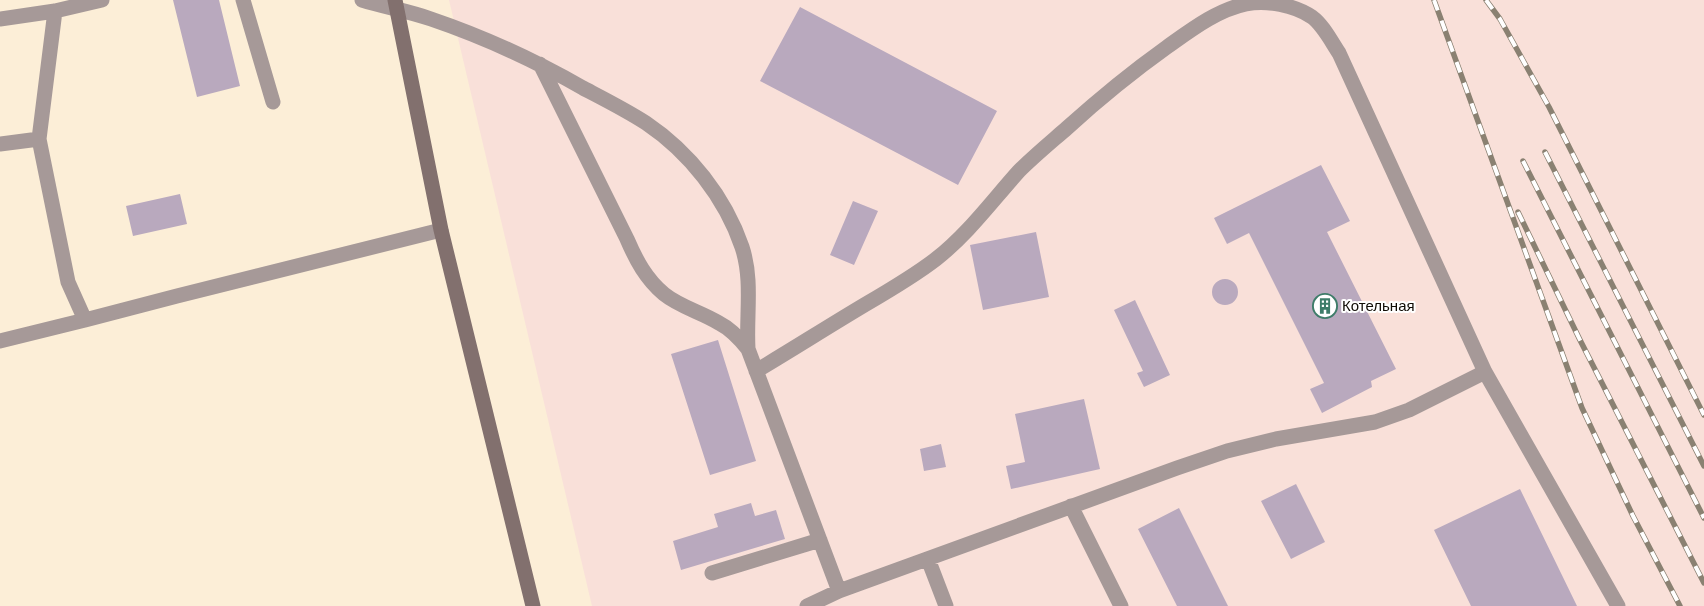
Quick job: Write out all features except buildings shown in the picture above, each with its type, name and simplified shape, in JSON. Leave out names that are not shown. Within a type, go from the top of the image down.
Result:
[{"type":"main road","points":[[396,4],[441,230],[533,606]]},
{"type":"lane","points":[[0,19],[55,11],[102,0]]},
{"type":"lane","points":[[243,0],[273,102]]},
{"type":"lane","points":[[362,0],[396,4],[490,40],[540,64],[646,123],[674,145],[698,169],[732,223],[742,247],[748,273],[748,349],[839,591]]},
{"type":"lane","points":[[756,371],[912,276],[937,258],[995,201],[1020,171],[1091,106],[1144,63],[1187,33],[1220,13],[1245,5],[1263,2],[1297,10],[1312,17],[1325,31],[1339,53],[1485,372],[1618,606]]},
{"type":"lane","points":[[55,11],[39,138],[68,282],[85,320]]},
{"type":"lane","points":[[540,64],[627,239],[635,259],[648,278],[665,294],[682,305],[720,323],[736,335],[748,349]]},
{"type":"lane","points":[[0,144],[39,138]]},
{"type":"lane","points":[[0,341],[441,230]]},
{"type":"lane","points":[[807,606],[839,591],[1177,468],[1276,439],[1374,422],[1409,410],[1485,372]]},
{"type":"lane","points":[[1071,506],[1121,606]]},
{"type":"lane","points":[[712,573],[820,540]]},
{"type":"lane","points":[[928,559],[946,606]]},
{"type":"shaded area","points":[[449,0],[1704,0],[1704,606],[592,606]]},
{"type":"railway","points":[[1434,0],[1582,408],[1633,516],[1680,606]]},
{"type":"railway","points":[[1486,0],[1500,19],[1549,107],[1704,415]]},
{"type":"railway","points":[[1545,152],[1704,466]]},
{"type":"railway","points":[[1523,161],[1704,518]]},
{"type":"railway","points":[[1518,212],[1580,340],[1704,583]]},
{"type":"place","name":"Котельная","points":[[1325,306]]}]
